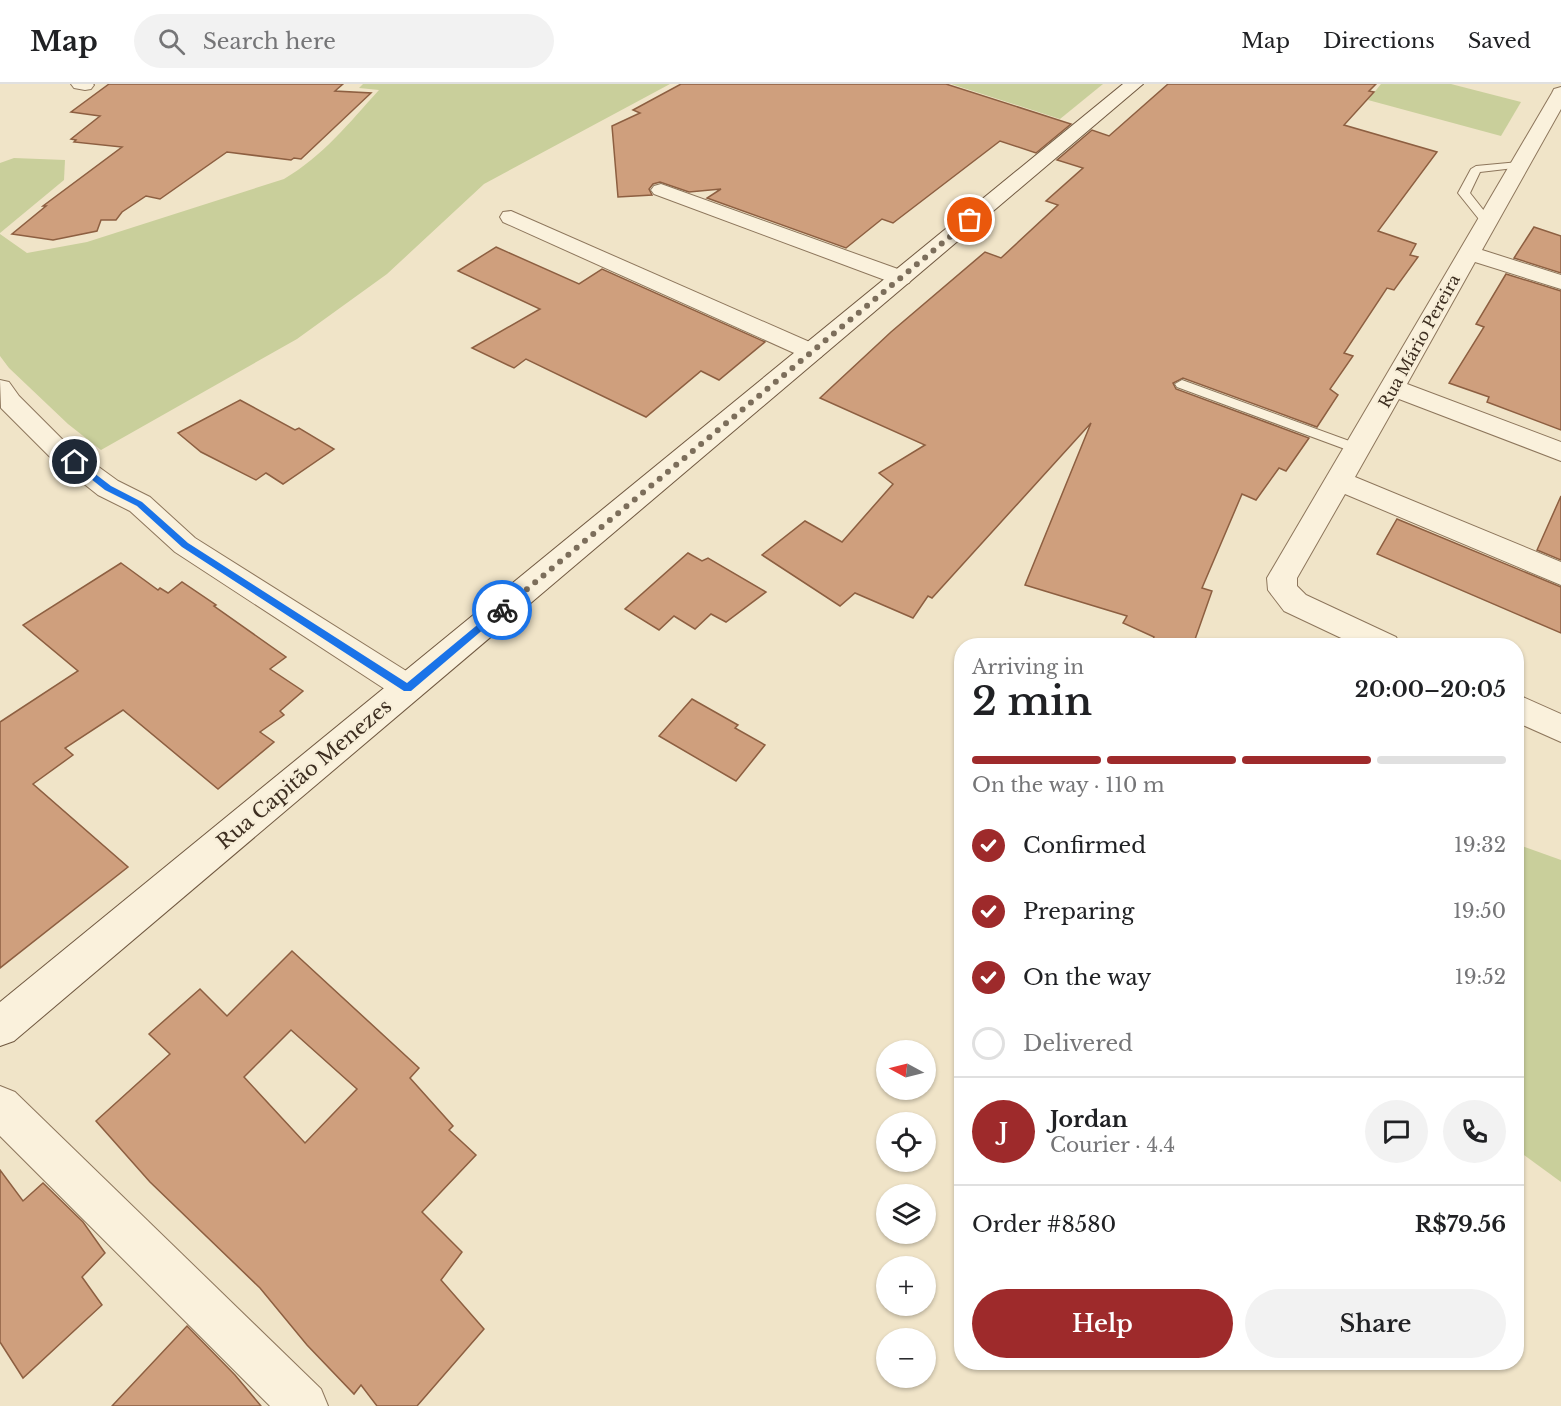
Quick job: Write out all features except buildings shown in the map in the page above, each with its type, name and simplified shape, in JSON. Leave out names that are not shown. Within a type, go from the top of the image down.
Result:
[{"type":"street","name":"Rua Capitão Menezes","points":[[0,1027],[1134,84]]},
{"type":"street","name":"Rua Mário Pereira","points":[[1370,638],[1295,603],[1283,590],[1282,578],[1340,481],[1486,221],[1561,93]]},
{"type":"street","points":[[661,190],[901,278]]},
{"type":"street","points":[[511,217],[812,352]]},
{"type":"street","points":[[1468,253],[1561,282]]},
{"type":"street","points":[[0,388],[10,402],[58,450],[108,488],[140,504],[185,545],[408,688]]},
{"type":"street","points":[[1393,388],[1561,452]]},
{"type":"street","points":[[1340,481],[1561,574]]},
{"type":"street","points":[[1524,711],[1561,729]]},
{"type":"street","points":[[0,1107],[304,1406]]},
{"type":"lane","points":[[1486,221],[1464,193],[1476,169],[1519,165]]},
{"type":"lane","points":[[1182,384],[1358,449]]},
{"type":"green space","points":[[363,84],[670,84],[484,184],[387,274],[297,339],[101,450],[68,424],[9,368],[0,356],[0,234],[27,253],[87,242],[284,179],[323,149],[379,90],[359,88]]},
{"type":"green space","points":[[951,84],[1103,84],[1060,119]]},
{"type":"green space","points":[[1381,84],[1451,84],[1521,102],[1501,136],[1368,100]]},
{"type":"green space","points":[[14,158],[65,160],[64,180],[0,233],[0,163]]},
{"type":"green space","points":[[1524,847],[1561,860],[1561,1182],[1524,1155]]},
{"type":"way so far","points":[[502,610],[970,220]]},
{"type":"route","points":[[75,462],[108,488],[140,504],[185,545],[408,688],[502,610]]}]
